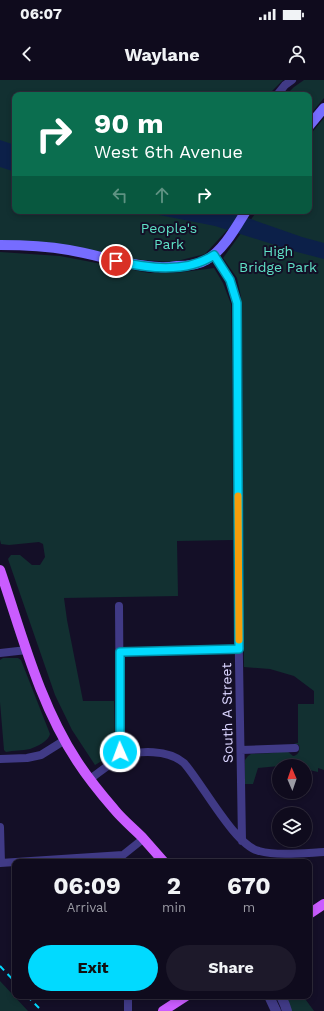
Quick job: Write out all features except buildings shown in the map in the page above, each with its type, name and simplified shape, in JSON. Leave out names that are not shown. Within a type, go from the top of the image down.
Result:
[{"type":"main road","points":[[312,122],[324,108]]},
{"type":"main road","points":[[0,245],[39,246],[70,250],[130,264],[160,267],[183,266],[205,261],[214,255],[244,214]]},
{"type":"main road","points":[[0,570],[39,684],[48,707],[65,740],[90,779],[114,810],[144,839],[161,859]]},
{"type":"main road","points":[[312,912],[324,904]]},
{"type":"main road","points":[[163,1011],[181,999]]},
{"type":"street","points":[[280,92],[292,80]]},
{"type":"street","name":"South A Street","points":[[214,255],[230,280],[237,303],[239,649],[242,841]]},
{"type":"street","points":[[119,606],[120,750],[122,757]]},
{"type":"street","points":[[120,652],[239,649]]},
{"type":"street","points":[[0,652],[27,650]]},
{"type":"street","points":[[0,759],[27,758],[41,755],[65,740]]},
{"type":"street","points":[[241,750],[295,748]]},
{"type":"street","points":[[90,779],[122,757],[136,753],[153,752],[168,755],[180,760],[186,766],[242,841],[257,851],[272,853],[324,852]]},
{"type":"street","points":[[0,827],[0,863],[12,863]]},
{"type":"street","points":[[124,859],[144,839]]},
{"type":"street","points":[[128,999],[128,1011]]},
{"type":"street","points":[[270,999],[276,1011]]},
{"type":"street","points":[[282,999],[287,1011]]},
{"type":"green space","name":"People's Park","points":[[0,80],[283,80],[271,92],[12,92],[12,214],[238,214],[229,228],[205,254],[173,262],[129,259],[0,242]]},
{"type":"green space","points":[[304,80],[324,80],[324,98],[312,112],[312,92],[289,92]]},
{"type":"green space","name":"High Bridge Park","points":[[324,118],[324,770],[318,768],[318,772],[312,771],[312,759],[272,759],[272,767],[258,768],[253,784],[245,784],[245,760],[251,754],[273,753],[286,750],[293,756],[298,753],[299,745],[294,743],[298,743],[298,704],[314,704],[314,691],[294,676],[270,669],[244,667],[241,297],[237,278],[223,258],[255,214],[312,214],[312,132]]},
{"type":"green space","points":[[0,252],[60,256],[149,273],[176,273],[214,268],[223,283],[231,304],[233,540],[177,541],[178,596],[64,598],[83,701],[114,701],[115,740],[111,744],[110,756],[95,765],[72,730],[55,695],[8,559],[11,555],[20,555],[32,565],[40,565],[45,557],[43,544],[39,542],[9,545],[1,544],[0,540]]},
{"type":"green space","points":[[3,658],[18,658],[21,660],[50,734],[45,741],[30,749],[6,752],[4,750],[0,702],[0,660]]},
{"type":"green space","points":[[0,981],[12,994],[12,999],[17,999],[28,1011],[0,1011]]},
{"type":"green space","points":[[286,999],[305,999],[314,1011],[291,1011]]},
{"type":"water","points":[[0,140],[12,144],[12,171],[0,167]]},
{"type":"water","points":[[154,214],[237,214],[302,237],[324,243],[324,259],[297,252],[215,226]]},
{"type":"railway","points":[[0,966],[12,979]]},
{"type":"railway","points":[[30,999],[42,1011]]},
{"type":"slow traffic","points":[[238,496],[239,640]]},
{"type":"route","points":[[116,261],[148,266],[172,267],[205,261],[214,255],[230,280],[237,303],[239,649],[120,652],[120,752]]}]
